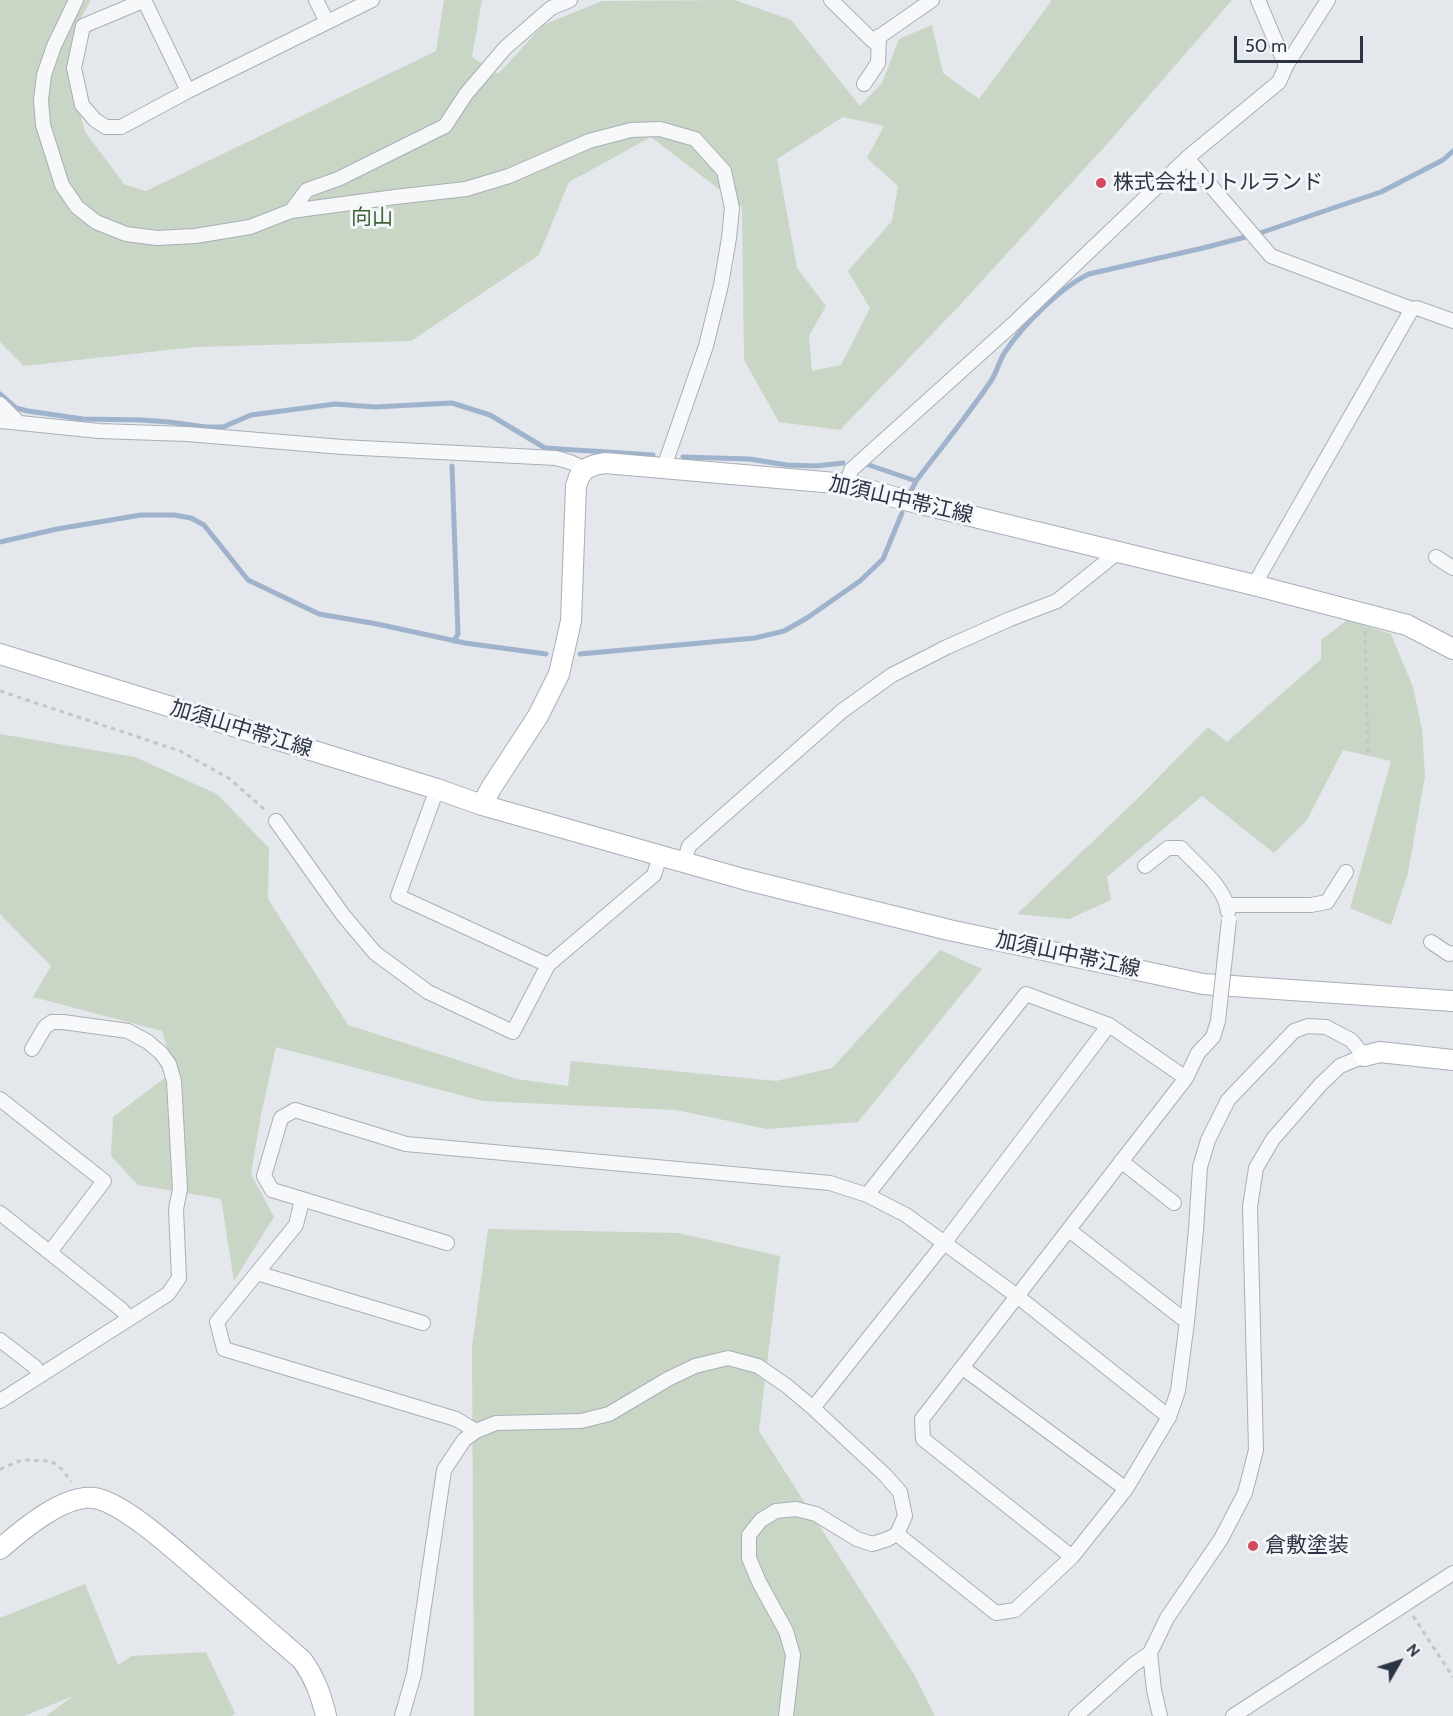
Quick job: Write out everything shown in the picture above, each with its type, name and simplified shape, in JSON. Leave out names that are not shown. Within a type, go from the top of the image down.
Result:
[{"type":"main road","name":"加須山中帯江線","points":[[585,469],[605,463],[847,484],[1407,625],[1453,649]]},
{"type":"main road","points":[[482,806],[491,788],[538,716],[560,674],[571,621],[576,486],[585,469]]},
{"type":"main road","name":"加須山中帯江線","points":[[0,654],[437,789],[482,806],[743,879],[949,930],[1203,984],[1453,1002]]},
{"type":"main road","points":[[1364,1056],[1380,1052],[1453,1060]]},
{"type":"main road","points":[[0,1549],[21,1531],[56,1507],[80,1499],[94,1498],[113,1505],[168,1544],[302,1660],[321,1693],[326,1716]]},
{"type":"street","points":[[76,0],[54,46],[45,75],[41,100],[43,125],[62,185],[76,207],[96,222],[126,234],[158,238],[195,236],[250,227],[291,211],[466,189],[509,176],[589,141],[632,130],[660,129],[695,139],[723,171],[732,208],[721,285],[706,346],[664,467]]},
{"type":"street","points":[[188,91],[144,0],[83,26],[74,68],[82,105],[95,120],[106,127],[121,128],[188,91],[372,0]]},
{"type":"street","points":[[316,0],[327,22]]},
{"type":"street","points":[[291,211],[307,190],[338,179],[445,126],[466,94],[505,48],[551,8],[570,0]]},
{"type":"street","points":[[831,0],[873,41],[932,0]]},
{"type":"street","points":[[1258,0],[1286,66]]},
{"type":"street","points":[[847,484],[851,470],[1012,325],[1186,158],[1279,82],[1286,66],[1328,0]]},
{"type":"street","points":[[864,84],[878,63],[879,36]]},
{"type":"street","points":[[1186,158],[1271,256],[1412,309],[1417,308],[1453,321]]},
{"type":"street","points":[[1254,585],[1412,309]]},
{"type":"street","points":[[0,404],[18,422]]},
{"type":"street","points":[[0,421],[99,431],[186,434],[342,447],[556,458],[585,469]]},
{"type":"street","points":[[684,862],[689,846],[842,711],[892,675],[946,647],[1057,601],[1118,553]]},
{"type":"street","points":[[1436,557],[1453,568]]},
{"type":"street","points":[[437,789],[398,896],[548,965]]},
{"type":"street","points":[[276,821],[343,915],[375,953],[428,992],[513,1032],[548,965],[654,874],[660,856]]},
{"type":"street","points":[[1071,1557],[923,1439],[922,1419],[1186,1078],[1198,1053],[1213,1037],[1218,1021],[1229,920],[1228,905],[1211,880],[1181,848],[1168,848],[1145,866]]},
{"type":"street","points":[[1228,905],[1311,905],[1327,902],[1346,872]]},
{"type":"street","points":[[1431,942],[1449,954],[1453,953]]},
{"type":"street","points":[[867,1196],[1026,994],[1109,1025],[1186,1078]]},
{"type":"street","points":[[0,1401],[168,1294],[179,1278],[176,1209],[180,1189],[174,1081],[169,1064],[161,1053],[148,1042],[128,1031],[63,1022],[52,1022],[45,1027],[32,1049]]},
{"type":"street","points":[[813,1408],[945,1242],[1109,1025]]},
{"type":"street","points":[[897,1534],[996,1613],[1015,1610],[1071,1557],[1126,1489],[1169,1417],[1178,1391],[1187,1322],[1200,1167],[1208,1140],[1228,1100],[1294,1031],[1308,1026],[1326,1027],[1351,1040],[1364,1056],[1341,1066],[1321,1084],[1273,1139],[1256,1168],[1250,1208],[1256,1450],[1245,1494],[1221,1539],[1167,1618],[1150,1653],[1133,1665],[1076,1716]]},
{"type":"street","points":[[0,1099],[104,1181],[50,1252]]},
{"type":"street","points":[[447,1243],[272,1190],[264,1176],[280,1118],[295,1110],[406,1144],[830,1183],[867,1196],[906,1215],[1017,1296],[1169,1417]]},
{"type":"street","points":[[1121,1161],[1174,1203]]},
{"type":"street","points":[[302,1200],[296,1225],[217,1322],[224,1349],[456,1419],[476,1431]]},
{"type":"street","points":[[0,1213],[129,1318]]},
{"type":"street","points":[[1069,1230],[1187,1322]]},
{"type":"street","points":[[257,1273],[423,1323]]},
{"type":"street","points":[[0,1340],[35,1367],[40,1375]]},
{"type":"street","points":[[402,1716],[414,1674],[444,1470],[464,1440],[476,1431],[496,1423],[581,1421],[609,1414],[668,1379],[695,1366],[728,1358],[758,1366],[813,1408],[885,1475],[900,1492],[905,1516],[897,1534],[872,1544],[857,1539],[816,1514],[796,1509],[776,1510],[761,1520],[748,1535],[748,1558],[786,1631],[794,1654],[786,1716]]},
{"type":"street","points":[[963,1368],[1126,1489]]},
{"type":"street","points":[[1233,1716],[1453,1573]]},
{"type":"street","points":[[1150,1653],[1154,1690],[1160,1716]]},
{"type":"path","points":[[1364,614],[1368,756]]},
{"type":"path","points":[[0,691],[180,751],[230,779],[276,821]]},
{"type":"path","points":[[0,1469],[22,1460],[51,1461],[63,1470],[80,1499]]},
{"type":"path","points":[[1405,1605],[1453,1677]]},
{"type":"green space","name":"向山","points":[[0,0],[91,0],[74,30],[70,77],[85,132],[125,185],[146,191],[436,51],[444,0],[482,0],[472,57],[498,74],[543,25],[602,1],[735,0],[791,20],[860,106],[882,83],[899,39],[932,25],[943,73],[979,99],[1052,0],[1232,0],[1107,144],[958,307],[840,430],[779,422],[744,360],[742,207],[651,137],[569,182],[539,255],[411,341],[195,347],[24,366],[0,342]],"holes":[[[843,117],[884,126],[867,158],[898,186],[892,221],[848,271],[870,308],[841,365],[812,371],[809,336],[826,306],[797,268],[777,159]]]},
{"type":"green space","points":[[1347,620],[1391,634],[1413,687],[1422,729],[1425,776],[1408,873],[1391,925],[1350,908],[1391,761],[1343,750],[1307,820],[1274,853],[1202,796],[1107,877],[1111,900],[1069,919],[1017,914],[1208,727],[1227,742],[1321,659],[1321,640]]},
{"type":"green space","points":[[0,734],[135,757],[217,794],[269,848],[268,899],[348,1025],[517,1079],[568,1086],[571,1061],[776,1081],[832,1068],[940,950],[982,969],[858,1122],[767,1129],[676,1110],[483,1101],[276,1047],[251,1174],[274,1217],[234,1281],[221,1199],[138,1185],[111,1156],[113,1117],[174,1071],[162,1031],[33,997],[51,966],[0,914]]},
{"type":"green space","points":[[488,1229],[678,1233],[780,1256],[759,1431],[914,1674],[935,1716],[474,1716],[472,1347]]},
{"type":"green space","points":[[85,1584],[118,1665],[132,1656],[206,1652],[235,1713],[232,1716],[46,1716],[73,1696],[24,1716],[0,1716],[0,1618]]},
{"type":"waterway","points":[[911,491],[916,481],[991,381],[1012,342],[1043,308],[1078,280],[1089,274],[1257,234],[1381,192],[1443,160],[1453,151]]},
{"type":"waterway","points":[[0,394],[16,408],[28,411],[83,419],[141,420],[206,427],[223,427],[251,415],[335,404],[375,407],[452,403],[490,415],[545,448],[653,455]]},
{"type":"waterway","points":[[683,457],[749,459],[787,465],[816,466],[843,463]]},
{"type":"waterway","points":[[869,465],[916,481]]},
{"type":"waterway","points":[[452,466],[458,634],[454,641]]},
{"type":"waterway","points":[[580,654],[755,638],[784,631],[860,581],[883,559],[902,513]]},
{"type":"waterway","points":[[0,542],[57,529],[141,515],[174,515],[191,518],[204,525],[248,580],[319,614],[465,643],[546,654]]},
{"type":"place","name":"株式会社リトルランド","points":[[1101,183]]},
{"type":"place","name":"倉敷塗装","points":[[1253,1546]]}]
